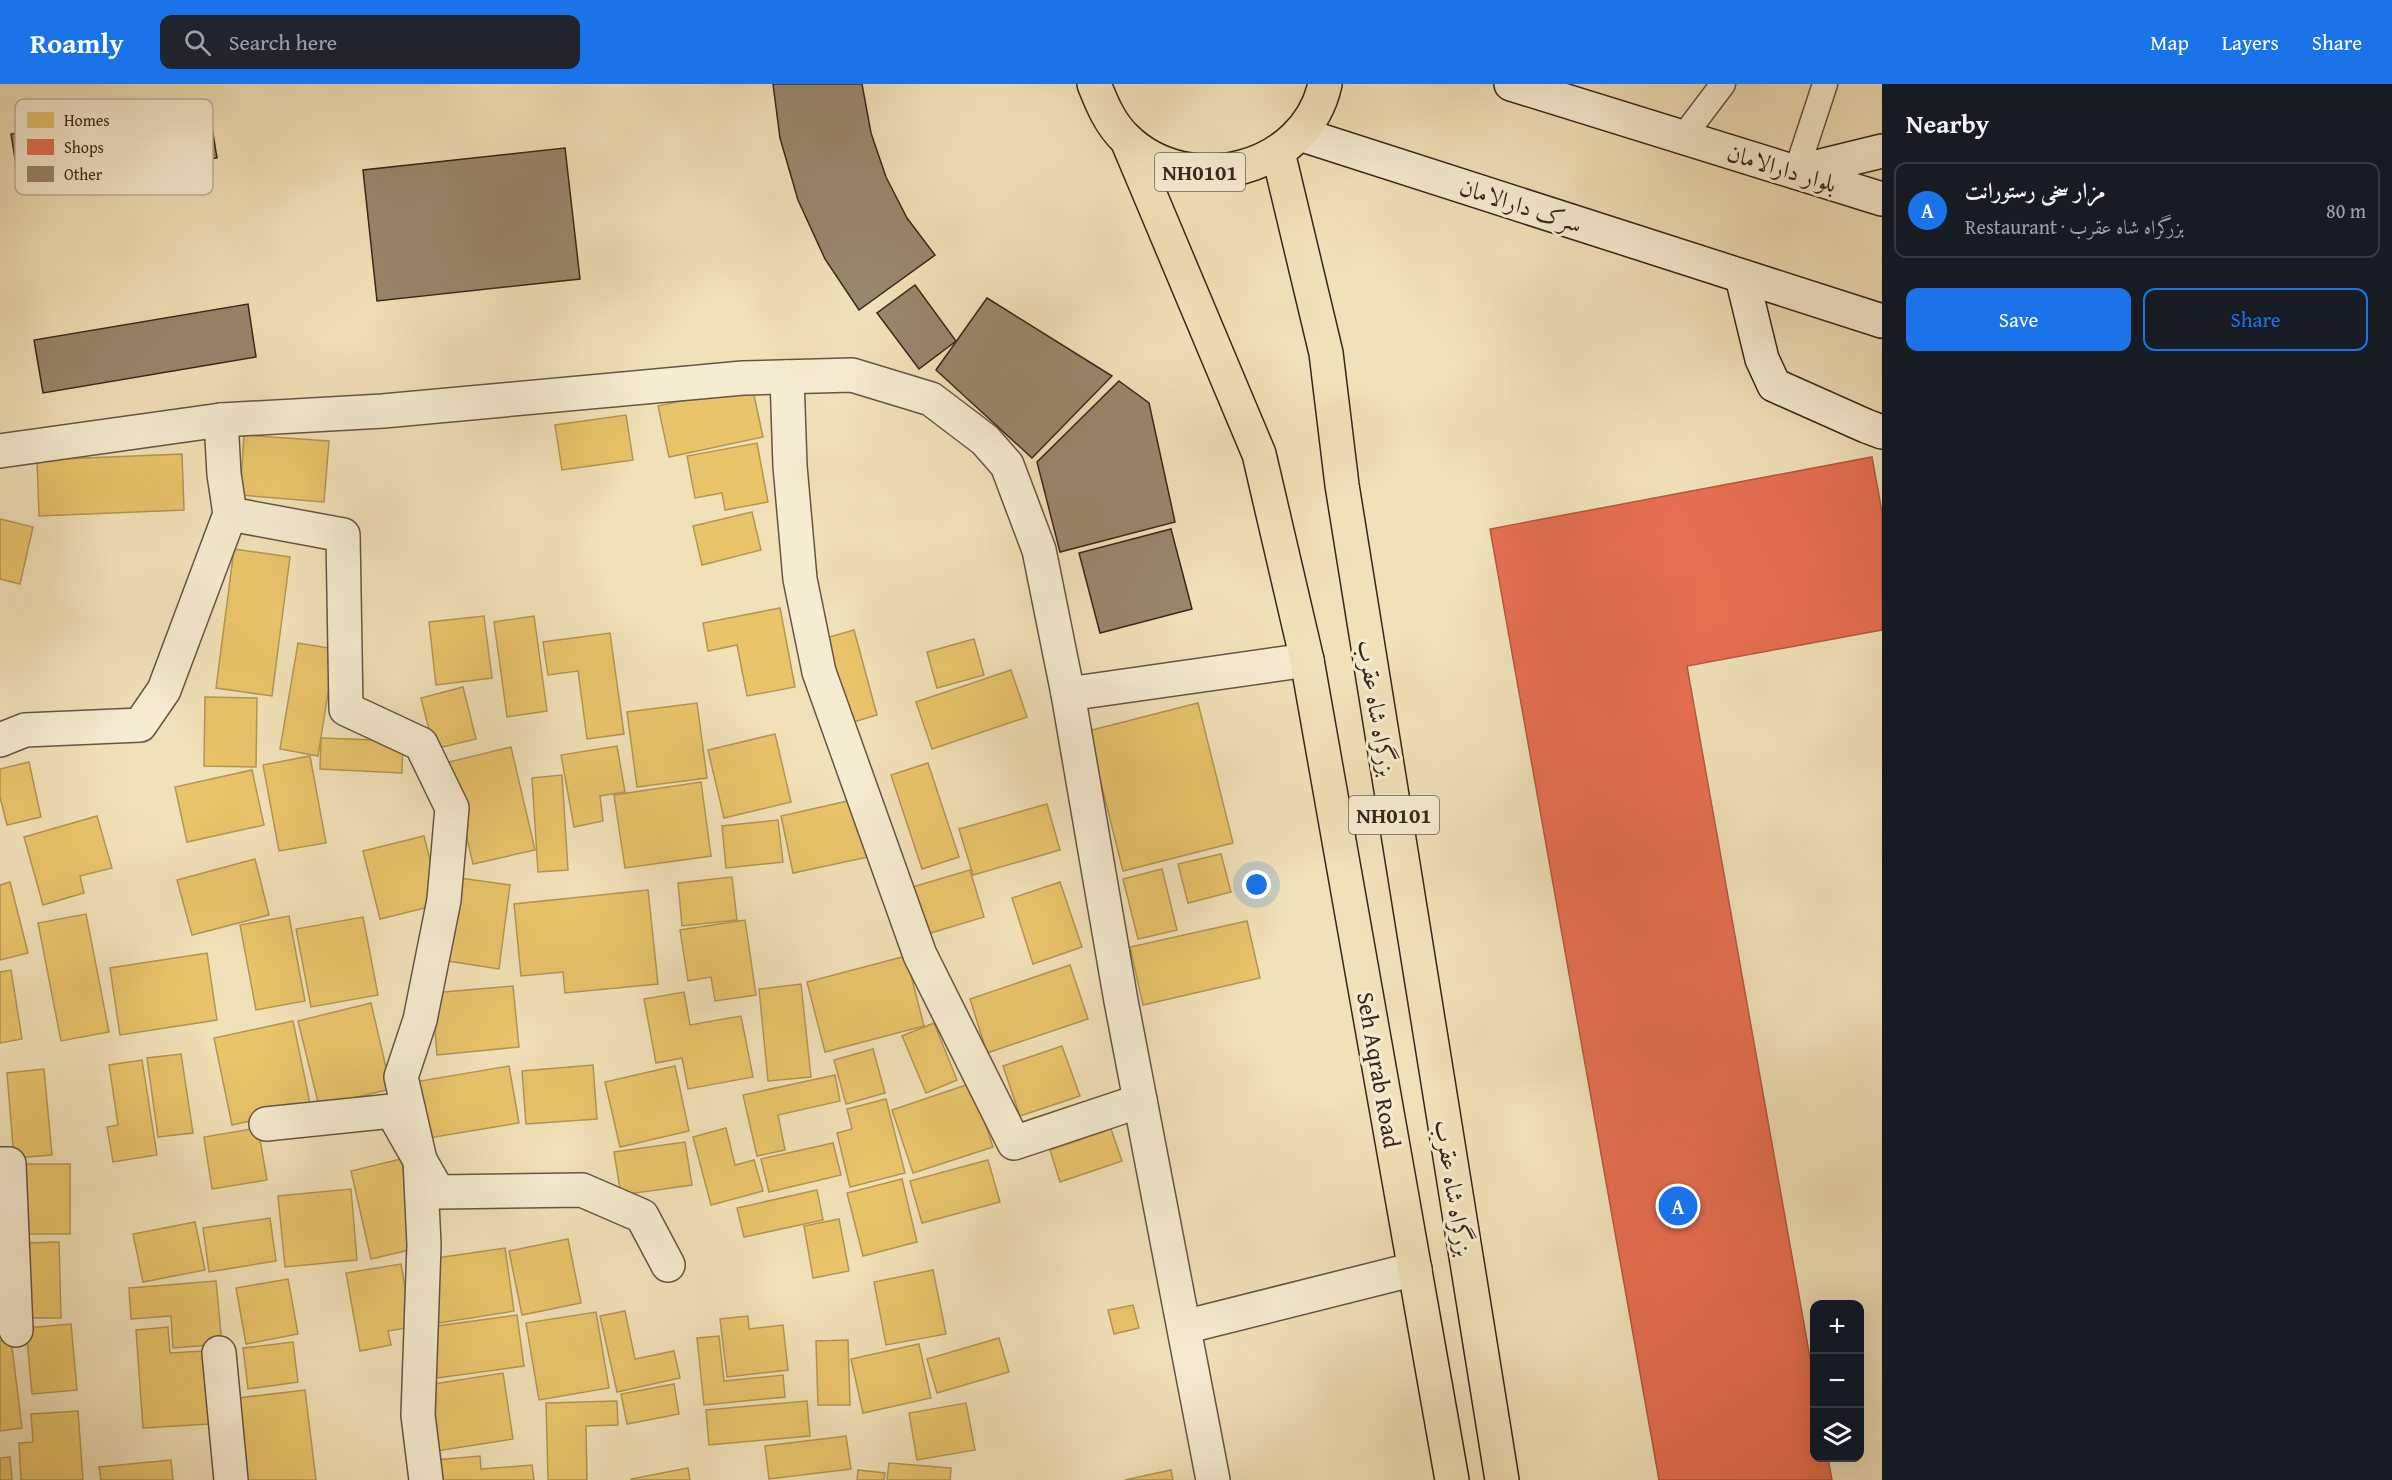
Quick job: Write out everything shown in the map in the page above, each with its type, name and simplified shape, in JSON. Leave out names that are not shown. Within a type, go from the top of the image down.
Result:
[{"type":"highway","name":"NH0101","points":[[1094,84],[1104,111],[1127,140],[1259,454],[1307,660]]},
{"type":"highway","points":[[1289,143],[1322,98],[1325,84]]},
{"type":"highway","name":"NH0101","points":[[1127,140],[1162,163],[1201,173],[1241,169],[1289,143]]},
{"type":"highway","name":"بزرگراه شاه عقرب","points":[[1289,143],[1326,352],[1342,485],[1502,1480]]},
{"type":"highway","name":"Seh Aqrab Road","points":[[1307,660],[1452,1480]]},
{"type":"street","points":[[1511,84],[1683,137]]},
{"type":"street","name":"بلوار دارالامان","points":[[1683,137],[1882,199]]},
{"type":"street","name":"سرک دارالامان","points":[[1289,143],[1743,277]]},
{"type":"street","points":[[1796,172],[1882,151]]},
{"type":"street","points":[[1743,277],[1882,321]]},
{"type":"street","points":[[1743,277],[1762,359],[1773,385],[1882,432]]},
{"type":"street","points":[[0,451],[221,420],[382,411],[743,378],[852,375],[931,399],[985,440],[1007,465],[1039,550],[1068,694],[1140,1101],[1213,1480]]},
{"type":"street","points":[[787,377],[790,466],[800,579],[819,672],[920,955],[1014,1143],[1140,1101]]},
{"type":"street","points":[[0,740],[25,730],[140,724],[164,690],[230,514],[224,474],[221,420]]},
{"type":"street","points":[[230,514],[343,535],[346,709],[421,744],[452,808],[444,900],[420,1020],[401,1077],[420,1160],[424,1245],[418,1415],[426,1480]]},
{"type":"street","points":[[1068,694],[1307,660]]},
{"type":"street","points":[[266,1124],[392,1111],[438,1192],[582,1190],[642,1216],[668,1265]]},
{"type":"street","points":[[0,1164],[9,1164],[16,1330]]},
{"type":"street","points":[[1184,1327],[1415,1269]]},
{"type":"street","points":[[219,1353],[231,1480]]},
{"type":"lane","points":[[1683,137],[1723,84]]},
{"type":"lane","points":[[1796,172],[1825,84]]},
{"type":"building: Homes","points":[[752,386],[763,437],[669,457],[658,406]]},
{"type":"building: Homes","points":[[626,415],[633,460],[562,470],[555,425]]},
{"type":"building: Homes","points":[[244,435],[329,441],[324,502],[240,495]]},
{"type":"building: Homes","points":[[757,443],[768,502],[725,510],[722,493],[695,498],[687,456]]},
{"type":"building: Homes","points":[[182,454],[184,510],[39,516],[37,460]]},
{"type":"building: Homes","points":[[752,512],[761,550],[702,565],[693,526]]},
{"type":"building: Homes","points":[[0,519],[33,527],[20,584],[0,579]]},
{"type":"building: Homes","points":[[234,549],[290,557],[272,696],[216,688]]},
{"type":"building: Homes","points":[[780,608],[795,687],[747,696],[737,645],[708,651],[703,623]]},
{"type":"building: Homes","points":[[484,616],[492,678],[436,685],[429,622]]},
{"type":"building: Homes","points":[[534,616],[547,711],[507,717],[494,622]]},
{"type":"building: Homes","points":[[854,630],[877,715],[850,723],[826,638]]},
{"type":"building: Homes","points":[[610,633],[624,734],[587,739],[578,671],[548,675],[543,642]]},
{"type":"building: Homes","points":[[974,639],[984,675],[937,688],[927,652]]},
{"type":"building: Homes","points":[[298,643],[335,649],[318,756],[280,749]]},
{"type":"building: Homes","points":[[1011,670],[1027,717],[932,749],[916,702]]},
{"type":"building: Homes","points":[[463,687],[476,739],[434,749],[421,698]]},
{"type":"building: Homes","points":[[205,697],[257,698],[256,767],[204,766]]},
{"type":"building: Homes","points":[[697,703],[707,778],[637,787],[627,712]]},
{"type":"building: Homes","points":[[1198,703],[1233,843],[1123,871],[1088,731]]},
{"type":"building: Homes","points":[[775,734],[791,802],[724,818],[708,750]]},
{"type":"building: Homes","points":[[321,738],[403,741],[402,773],[320,769]]},
{"type":"building: Homes","points":[[617,746],[625,792],[600,796],[603,821],[574,827],[561,755]]},
{"type":"building: Homes","points":[[511,747],[535,850],[473,864],[449,762]]},
{"type":"building: Homes","points":[[310,756],[326,843],[279,851],[263,765]]},
{"type":"building: Homes","points":[[29,762],[41,817],[7,825],[0,797],[0,769]]},
{"type":"building: Homes","points":[[928,763],[959,857],[922,869],[891,775]]},
{"type":"building: Homes","points":[[252,770],[264,825],[187,842],[175,787]]},
{"type":"building: Homes","points":[[562,775],[568,870],[538,872],[532,778]]},
{"type":"building: Homes","points":[[701,782],[711,856],[625,868],[614,795]]},
{"type":"building: Homes","points":[[861,798],[873,856],[793,873],[781,816]]},
{"type":"building: Homes","points":[[1047,804],[1060,850],[973,875],[959,829]]},
{"type":"building: Homes","points":[[97,816],[112,868],[80,876],[84,893],[43,905],[24,837]]},
{"type":"building: Homes","points":[[778,820],[783,862],[726,868],[722,826]]},
{"type":"building: Homes","points":[[424,836],[441,904],[380,919],[363,851]]},
{"type":"building: Homes","points":[[1221,854],[1231,892],[1188,903],[1178,864]]},
{"type":"building: Homes","points":[[255,859],[269,915],[192,935],[177,880]]},
{"type":"building: Homes","points":[[1162,869],[1177,930],[1138,939],[1123,879]]},
{"type":"building: Homes","points":[[970,870],[984,917],[924,935],[909,888]]},
{"type":"building: Homes","points":[[732,877],[737,920],[682,926],[678,883]]},
{"type":"building: Homes","points":[[460,878],[510,885],[499,969],[448,961]]},
{"type":"building: Homes","points":[[10,882],[28,953],[0,960],[0,885]]},
{"type":"building: Homes","points":[[1060,882],[1082,947],[1033,964],[1012,898]]},
{"type":"building: Homes","points":[[648,890],[658,984],[565,993],[563,972],[521,976],[514,904]]},
{"type":"building: Homes","points":[[86,914],[109,1032],[61,1041],[38,923]]},
{"type":"building: Homes","points":[[289,916],[305,1001],[256,1010],[240,925]]},
{"type":"building: Homes","points":[[363,917],[378,995],[311,1007],[296,929]]},
{"type":"building: Homes","points":[[745,920],[756,995],[715,1001],[711,977],[688,981],[680,930]]},
{"type":"building: Homes","points":[[1247,921],[1260,978],[1143,1005],[1130,947]]},
{"type":"building: Homes","points":[[207,953],[217,1020],[120,1035],[110,968]]},
{"type":"building: Homes","points":[[906,956],[924,1026],[825,1052],[807,982]]},
{"type":"building: Homes","points":[[1070,965],[1088,1019],[987,1053],[970,999]]},
{"type":"building: Homes","points":[[11,970],[22,1039],[0,1043],[0,972]]},
{"type":"building: Homes","points":[[801,984],[811,1077],[768,1081],[759,989]]},
{"type":"building: Homes","points":[[513,986],[519,1047],[437,1055],[432,993]]},
{"type":"building: Homes","points":[[684,992],[690,1025],[741,1016],[753,1077],[688,1089],[682,1058],[656,1063],[644,999]]},
{"type":"building: Homes","points":[[371,1003],[391,1089],[319,1106],[298,1021]]},
{"type":"building: Homes","points":[[293,1021],[311,1108],[232,1125],[214,1038]]},
{"type":"building: Homes","points":[[934,1023],[957,1080],[926,1093],[902,1036]]},
{"type":"building: Homes","points":[[1062,1046],[1080,1096],[1020,1116],[1003,1066]]},
{"type":"building: Homes","points":[[873,1049],[885,1093],[846,1104],[834,1060]]},
{"type":"building: Homes","points":[[181,1054],[193,1133],[158,1137],[147,1058]]},
{"type":"building: Homes","points":[[142,1060],[157,1155],[113,1162],[107,1127],[118,1125],[109,1065]]},
{"type":"building: Homes","points":[[593,1065],[597,1119],[526,1124],[522,1071]]},
{"type":"building: Homes","points":[[509,1066],[519,1123],[423,1139],[414,1082]]},
{"type":"building: Homes","points":[[675,1066],[689,1131],[620,1147],[605,1082]]},
{"type":"building: Homes","points":[[44,1069],[52,1155],[14,1158],[7,1073]]},
{"type":"building: Homes","points":[[835,1075],[840,1101],[778,1115],[785,1150],[757,1156],[743,1095]]},
{"type":"building: Homes","points":[[972,1083],[993,1147],[913,1173],[892,1110]]},
{"type":"building: Homes","points":[[886,1099],[905,1173],[850,1187],[837,1133],[852,1129],[847,1109]]},
{"type":"building: Homes","points":[[258,1128],[267,1180],[212,1189],[204,1137]]},
{"type":"building: Homes","points":[[726,1128],[735,1165],[754,1160],[763,1191],[711,1205],[693,1137]]},
{"type":"building: Homes","points":[[1111,1129],[1122,1161],[1060,1182],[1050,1150]]},
{"type":"building: Homes","points":[[685,1142],[692,1185],[621,1195],[614,1152]]},
{"type":"building: Homes","points":[[833,1143],[841,1175],[769,1192],[761,1159]]},
{"type":"building: Homes","points":[[401,1159],[422,1247],[371,1259],[351,1171]]},
{"type":"building: Homes","points":[[988,1160],[1000,1202],[922,1223],[910,1181]]},
{"type":"building: Homes","points":[[22,1164],[70,1164],[70,1234],[23,1234]]},
{"type":"building: Homes","points":[[902,1179],[917,1242],[863,1256],[847,1193]]},
{"type":"building: Homes","points":[[351,1189],[357,1260],[285,1267],[278,1196]]},
{"type":"building: Homes","points":[[817,1190],[823,1220],[744,1237],[737,1208]]},
{"type":"building: Homes","points":[[270,1218],[276,1261],[209,1272],[203,1228]]},
{"type":"building: Homes","points":[[839,1219],[849,1271],[813,1278],[804,1226]]},
{"type":"building: Homes","points":[[195,1222],[205,1270],[143,1282],[133,1234]]},
{"type":"building: Homes","points":[[568,1239],[581,1303],[522,1315],[509,1251]]},
{"type":"building: Homes","points":[[59,1242],[61,1318],[25,1318],[24,1243]]},
{"type":"building: Homes","points":[[505,1248],[514,1311],[439,1323],[430,1259]]},
{"type":"building: Homes","points":[[401,1264],[412,1327],[388,1331],[391,1345],[360,1351],[346,1273]]},
{"type":"building: Homes","points":[[933,1270],[946,1334],[886,1345],[874,1282]]},
{"type":"building: Homes","points":[[288,1279],[298,1334],[246,1344],[236,1288]]},
{"type":"building: Homes","points":[[216,1281],[222,1344],[173,1348],[171,1316],[131,1319],[129,1288]]},
{"type":"building: Homes","points":[[1133,1305],[1139,1328],[1114,1334],[1108,1310]]},
{"type":"building: Homes","points":[[625,1311],[635,1359],[674,1351],[680,1378],[617,1392],[600,1316]]},
{"type":"building: Homes","points":[[596,1312],[609,1388],[539,1400],[526,1323]]},
{"type":"building: Homes","points":[[517,1315],[524,1366],[430,1379],[423,1328]]},
{"type":"building: Homes","points":[[748,1316],[749,1329],[783,1325],[788,1370],[727,1377],[720,1319]]},
{"type":"building: Homes","points":[[71,1324],[77,1390],[32,1394],[26,1328]]},
{"type":"building: Homes","points":[[168,1327],[170,1353],[204,1351],[210,1424],[143,1428],[136,1330]]},
{"type":"building: Homes","points":[[719,1336],[724,1381],[783,1375],[785,1397],[704,1405],[697,1338]]},
{"type":"building: Homes","points":[[999,1338],[1009,1372],[937,1393],[927,1359]]},
{"type":"building: Homes","points":[[11,1339],[22,1428],[0,1431],[0,1341]]},
{"type":"building: Homes","points":[[848,1340],[850,1405],[818,1405],[816,1341]]},
{"type":"building: Homes","points":[[293,1342],[298,1382],[248,1389],[243,1348]]},
{"type":"building: Homes","points":[[919,1344],[931,1398],[863,1413],[851,1359]]},
{"type":"building: Homes","points":[[503,1373],[513,1439],[437,1451],[427,1385]]},
{"type":"building: Homes","points":[[674,1384],[679,1414],[627,1424],[621,1394]]},
{"type":"building: Homes","points":[[305,1390],[316,1480],[239,1480],[230,1399]]},
{"type":"building: Homes","points":[[617,1401],[618,1425],[586,1426],[587,1480],[548,1480],[546,1403]]},
{"type":"building: Homes","points":[[807,1401],[810,1436],[709,1445],[706,1410]]},
{"type":"building: Homes","points":[[966,1403],[975,1450],[917,1460],[909,1413]]},
{"type":"building: Homes","points":[[78,1411],[83,1480],[21,1480],[19,1443],[33,1442],[31,1414]]},
{"type":"building: Homes","points":[[846,1436],[851,1469],[769,1479],[765,1446]]},
{"type":"building: Homes","points":[[480,1456],[481,1469],[532,1465],[534,1480],[437,1480],[435,1460]]},
{"type":"building: Homes","points":[[10,1457],[12,1480],[0,1480],[0,1458]]},
{"type":"building: Homes","points":[[171,1460],[173,1480],[101,1480],[99,1467]]},
{"type":"building: Homes","points":[[889,1463],[951,1468],[950,1480],[887,1480]]},
{"type":"building: Homes","points":[[688,1468],[690,1480],[631,1480],[631,1479]]},
{"type":"building: Homes","points":[[858,1470],[885,1473],[884,1480],[857,1480]]},
{"type":"building: Homes","points":[[1171,1470],[1173,1480],[1125,1480]]},
{"type":"building: Shops","points":[[1872,457],[1882,512],[1882,630],[1687,666],[1810,1358],[1810,1462],[1829,1462],[1832,1480],[1659,1480],[1490,529]]},
{"type":"building: Other","points":[[773,84],[862,84],[871,133],[886,177],[907,218],[935,255],[859,310],[825,259],[798,200],[780,138]]},
{"type":"building: Other","points":[[15,133],[15,158],[11,134]]},
{"type":"building: Other","points":[[213,134],[217,158],[213,159]]},
{"type":"building: Other","points":[[565,148],[580,279],[377,301],[363,170]]},
{"type":"building: Other","points":[[915,285],[956,341],[919,369],[877,313]]},
{"type":"building: Other","points":[[987,298],[1112,376],[1032,458],[936,370]]},
{"type":"building: Other","points":[[248,304],[256,357],[43,393],[34,340]]},
{"type":"building: Other","points":[[1119,381],[1149,403],[1175,522],[1060,552],[1037,462]]},
{"type":"building: Other","points":[[1171,529],[1192,609],[1100,633],[1079,553]]},
{"type":"place","name":"مزار سخی رستورانت","points":[[1678,1206]]}]
